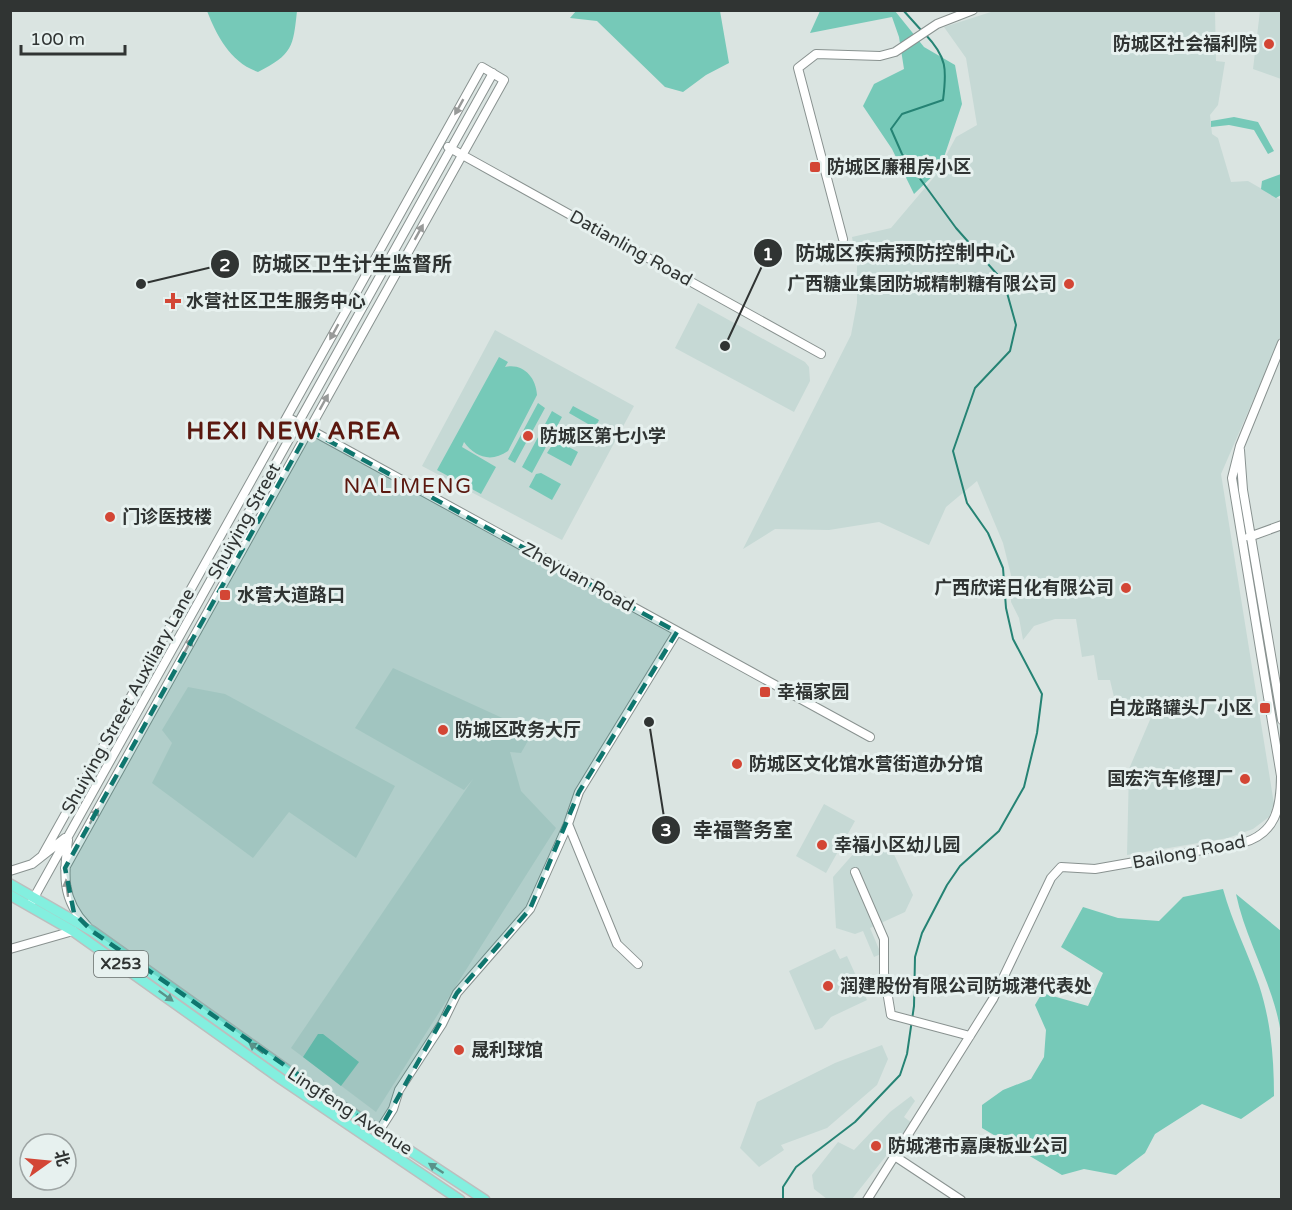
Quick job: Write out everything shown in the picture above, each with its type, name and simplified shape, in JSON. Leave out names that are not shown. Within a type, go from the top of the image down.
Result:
[{"type":"main road","name":"X253","points":[[10,884],[73,932]]},
{"type":"main road","name":"X253","points":[[10,895],[32,901],[92,931]]},
{"type":"main road","name":"Lingfeng Avenue","points":[[92,931],[379,1131],[485,1200]]},
{"type":"main road","name":"Lingfeng Avenue","points":[[73,932],[460,1200]]},
{"type":"street","points":[[843,239],[798,68],[816,54],[880,56],[895,52],[938,24],[973,10]]},
{"type":"street","name":"Shuiying Street Auxiliary Lane","points":[[42,856],[482,67],[504,80],[65,868]]},
{"type":"street","name":"Shuiying Street","points":[[32,901],[493,73]]},
{"type":"street","name":"Datianling Road","points":[[440,142],[821,354]]},
{"type":"street","name":"Bailong Road","points":[[867,1200],[993,999],[1051,878],[1061,867],[1095,869],[1242,843],[1261,835],[1278,819],[1281,776],[1232,478],[1240,446],[1281,343]]},
{"type":"street","name":"Zheyuan Road","points":[[287,417],[870,737]]},
{"type":"street","points":[[1240,446],[1251,536],[1281,720]]},
{"type":"street","points":[[1242,539],[1281,525]]},
{"type":"street","points":[[379,1131],[393,1108],[399,1090],[442,1024],[457,993],[530,909],[568,824],[579,792],[677,632]]},
{"type":"street","points":[[568,824],[617,944],[638,964]]},
{"type":"street","points":[[10,871],[32,864],[68,835]]},
{"type":"street","points":[[68,835],[65,868],[68,899],[74,913],[92,931]]},
{"type":"street","points":[[855,872],[884,939],[884,973],[891,1015],[970,1036]]},
{"type":"street","points":[[10,949],[73,932]]},
{"type":"street","points":[[896,1157],[961,1200]]},
{"type":"highlighted area","points":[[309,430],[677,632],[579,792],[530,909],[457,993],[379,1131],[92,931],[74,913],[65,868]]},
{"type":"shaded area","name":"广西糖业集团防城精制糖有限公司","points":[[994,11],[1215,11],[1216,61],[1225,62],[1218,105],[1210,115],[1212,134],[1218,138],[1231,182],[1248,181],[1281,200],[1281,336],[1221,474],[1274,804],[1269,817],[1253,829],[1228,838],[1127,855],[1129,769],[1155,708],[1114,697],[1110,680],[1098,680],[1094,655],[1082,657],[1076,619],[1055,619],[1034,626],[1023,640],[1019,618],[1011,602],[1011,575],[1003,543],[977,481],[946,507],[929,545],[879,522],[829,530],[775,529],[743,549],[851,335],[857,303],[857,264],[852,237],[891,228],[935,176],[956,137],[977,125],[966,58],[944,27]]},
{"type":"shaded area","name":"防城区社会福利院","points":[[1260,11],[1281,11],[1281,79],[1253,69]]},
{"type":"shaded area","points":[[698,303],[805,362],[809,367],[810,381],[794,412],[675,348]]},
{"type":"shaded area","name":"防城区第七小学","points":[[495,330],[634,406],[562,540],[422,466]]},
{"type":"shaded area","points":[[393,668],[533,732],[521,753],[510,752],[521,791],[556,828],[376,1112],[291,1048],[473,779],[464,790],[355,728]]},
{"type":"shaded area","points":[[188,687],[225,694],[395,786],[356,858],[289,812],[253,858],[152,783],[172,743],[162,730]]},
{"type":"shaded area","name":"幸福小区幼儿园","points":[[824,804],[855,821],[826,873],[796,856]]},
{"type":"shaded area","points":[[870,835],[891,848],[913,895],[905,912],[870,928],[881,954],[874,957],[863,931],[855,934],[836,928],[833,877]]},
{"type":"shaded area","name":"润建股份有限公司防城港代表处","points":[[835,949],[840,959],[847,956],[867,1000],[831,1017],[822,1028],[815,1030],[789,971]]},
{"type":"shaded area","points":[[882,1045],[888,1059],[877,1085],[827,1128],[781,1145],[784,1150],[759,1167],[740,1148],[757,1102],[835,1063]]},
{"type":"shaded area","name":"防城港市嘉庚板业公司","points":[[911,1096],[915,1101],[904,1117],[912,1123],[852,1199],[827,1199],[814,1189],[812,1175],[838,1142],[854,1150],[890,1112]]},
{"type":"green space","points":[[207,11],[297,11],[292,41],[285,54],[258,72],[248,68],[232,55],[220,39]]},
{"type":"green space","points":[[576,11],[720,11],[729,63],[706,75],[683,92],[665,87],[597,21],[570,18]]},
{"type":"green space","points":[[820,11],[895,11],[924,47],[955,65],[962,104],[940,169],[914,194],[892,149],[863,106],[874,84],[904,69],[899,37],[892,17],[810,33]]},
{"type":"green space","points":[[1234,117],[1258,122],[1274,151],[1268,154],[1254,130],[1229,125],[1211,127],[1211,121]]},
{"type":"green space","points":[[1281,174],[1281,195],[1276,198],[1261,189],[1262,181]]},
{"type":"green space","points":[[499,357],[508,362],[505,367],[523,369],[531,377],[537,395],[508,451],[502,455],[484,457],[478,455],[464,442],[462,447],[496,467],[481,494],[437,470]]},
{"type":"green space","points":[[538,403],[545,408],[515,463],[508,459]]},
{"type":"green space","points":[[573,406],[599,420],[595,428],[569,413]]},
{"type":"green space","points":[[552,411],[562,417],[532,473],[522,467]]},
{"type":"green space","points":[[558,441],[578,452],[571,466],[547,453],[554,442]]},
{"type":"green space","points":[[541,473],[561,484],[552,500],[529,487],[536,474]]},
{"type":"green space","points":[[1223,889],[1263,999],[1271,1040],[1274,1096],[1241,1119],[1202,1104],[1155,1134],[1145,1153],[1116,1175],[1084,1169],[1062,1175],[982,1128],[982,1105],[1003,1090],[1031,1079],[1044,1057],[1046,1030],[1035,1005],[1042,993],[1088,1006],[1103,973],[1061,947],[1083,907],[1118,918],[1159,921],[1183,897]]},
{"type":"green space","points":[[1236,894],[1281,931],[1281,1034],[1272,998],[1246,929]]},
{"type":"green space","points":[[318,1034],[323,1034],[359,1062],[341,1086],[303,1057]]},
{"type":"waterway","points":[[903,10],[921,30]]},
{"type":"waterway","points":[[783,1200],[783,1187],[796,1167],[855,1122],[900,1075],[907,1054],[914,1006],[915,957],[922,933],[947,885],[960,866],[999,831],[1024,787],[1037,733],[1042,694],[1013,639],[1006,608],[1003,568],[988,533],[967,503],[953,451],[975,388],[1010,351],[1016,325],[1004,282],[956,228],[902,154],[891,129],[902,114],[943,100],[944,64],[938,50],[925,34]]},
{"type":"place","name":"防城区社会福利院","points":[[1269,44]]},
{"type":"place","name":"防城区廉租房小区","points":[[815,167]]},
{"type":"place","name":"防城区卫生计生监督所","points":[[141,284]]},
{"type":"place","name":"广西糖业集团防城精制糖有限公司","points":[[1069,284]]},
{"type":"place","name":"水营社区卫生服务中心","points":[[173,301]]},
{"type":"place","name":"防城区疾病预防控制中心","points":[[725,346]]},
{"type":"place","name":"防城区第七小学","points":[[528,436]]},
{"type":"place","name":"门诊医技楼","points":[[110,517]]},
{"type":"place","name":"广西欣诺日化有限公司","points":[[1126,588]]},
{"type":"place","name":"水营大道路口","points":[[225,595]]},
{"type":"place","name":"幸福家园","points":[[765,692]]},
{"type":"place","name":"白龙路罐头厂小区","points":[[1265,708]]},
{"type":"place","name":"幸福警务室","points":[[649,722]]},
{"type":"place","name":"防城区政务大厅","points":[[443,730]]},
{"type":"place","name":"防城区文化馆水营街道办分馆","points":[[737,764]]},
{"type":"place","name":"国宏汽车修理厂","points":[[1245,779]]},
{"type":"place","name":"幸福小区幼儿园","points":[[822,845]]},
{"type":"place","name":"润建股份有限公司防城港代表处","points":[[828,986]]},
{"type":"place","name":"晟利球馆","points":[[459,1050]]},
{"type":"place","name":"防城港市嘉庚板业公司","points":[[876,1146]]},
{"type":"district","name":"HEXI NEW AREA","points":[[294,431]]},
{"type":"district","name":"NALIMENG","points":[[408,486]]}]
